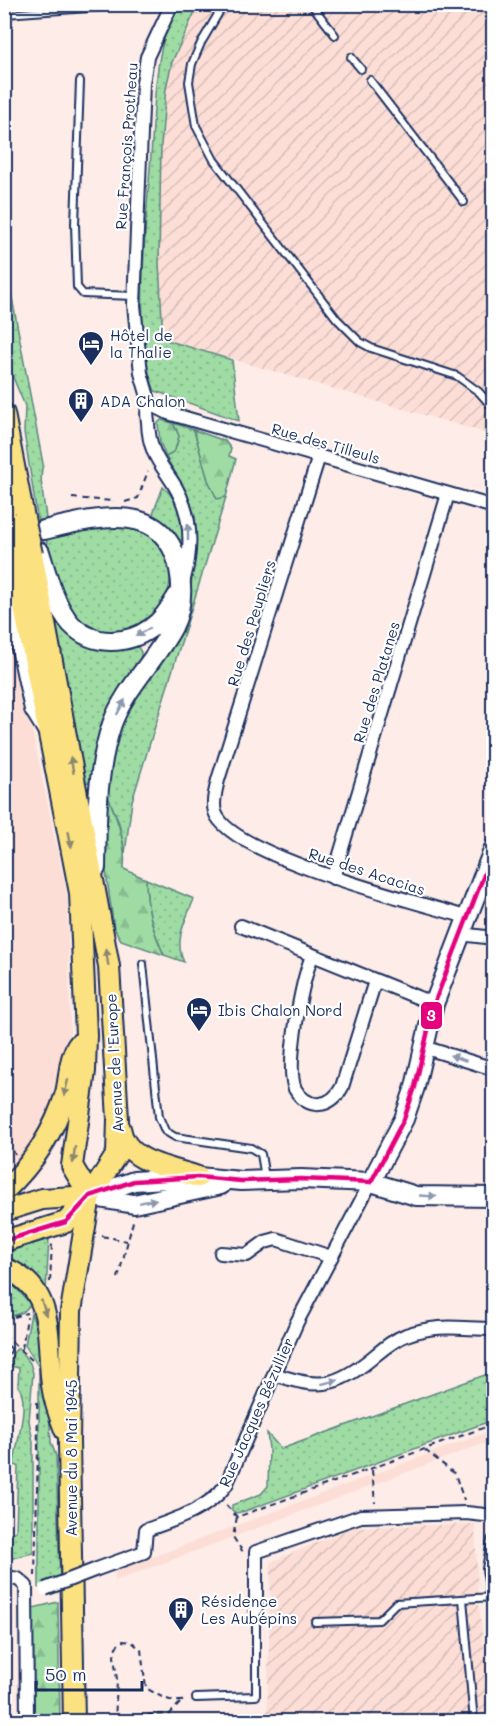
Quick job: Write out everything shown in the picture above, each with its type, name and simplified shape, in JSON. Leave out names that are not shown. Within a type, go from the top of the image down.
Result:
[{"type":"main road","name":"Avenue de l'Europe","points":[[4,414],[11,515],[29,554],[109,966],[118,1119],[117,1154],[90,1196],[72,1166],[85,1071],[87,1035],[80,893],[50,736],[29,554]]},
{"type":"main road","points":[[4,1191],[21,1174],[45,1141],[66,1090],[74,1051],[87,1035]]},
{"type":"main road","points":[[118,1119],[122,1141],[129,1151],[198,1177]]},
{"type":"main road","points":[[4,1211],[42,1199],[90,1196]]},
{"type":"main road","points":[[4,1241],[66,1222],[90,1196]]},
{"type":"main road","name":"Avenue du 8 Mai 1945","points":[[75,1722],[69,1442],[71,1311],[90,1196]]},
{"type":"main road","points":[[4,1268],[25,1280],[41,1299],[47,1312],[52,1384],[69,1442]]},
{"type":"street","name":"Rue François Protheau","points":[[172,4],[147,57],[143,83],[134,296],[141,373],[150,404],[147,409],[153,454],[184,503],[189,522],[188,560],[182,589]]},
{"type":"street","name":"Rue des Tilleuls","points":[[150,404],[168,412],[494,507]]},
{"type":"street","name":"Rue des Peupliers","points":[[214,799],[319,456]]},
{"type":"street","name":"Rue des Platanes","points":[[333,878],[448,494]]},
{"type":"street","points":[[44,530],[106,518],[130,518],[150,524],[164,535],[176,553],[182,589],[178,614],[172,628],[126,696],[113,722],[104,750],[99,777],[95,888]]},
{"type":"street","points":[[29,554],[71,623],[84,633],[98,639],[125,640],[151,628],[161,619],[182,589]]},
{"type":"street","points":[[4,599],[15,621],[34,709],[50,736]]},
{"type":"street","name":"Rue des Acacias","points":[[214,799],[215,812],[232,830],[276,855],[494,938]]},
{"type":"street","name":"Rue Jacques Bézullier","points":[[36,1592],[144,1552],[146,1530],[185,1515],[218,1496],[226,1485],[297,1322],[404,1119],[415,1087],[434,1004],[494,848]]},
{"type":"street","points":[[241,926],[434,1004]]},
{"type":"street","points":[[312,956],[305,975],[291,1067],[295,1089],[312,1103],[327,1104],[342,1087],[375,981]]},
{"type":"street","points":[[423,1047],[494,1069]]},
{"type":"street","points":[[90,1196],[134,1181],[198,1177],[241,1181],[371,1182],[416,1196],[494,1197]]},
{"type":"street","points":[[90,1196],[134,1204],[241,1181]]},
{"type":"street","points":[[221,1253],[247,1255],[265,1242],[276,1239],[331,1257]]},
{"type":"street","points":[[274,1374],[305,1384],[329,1383],[344,1379],[386,1345],[422,1330],[440,1325],[494,1329]]},
{"type":"street","points":[[256,1610],[256,1552],[348,1519],[377,1515],[466,1513],[494,1516]]},
{"type":"street","points":[[493,1598],[489,1569],[494,1541]]},
{"type":"street","points":[[4,1577],[18,1578],[36,1592],[27,1722]]},
{"type":"lane","points":[[6,14],[145,4]]},
{"type":"lane","points":[[224,4],[201,43],[192,64],[189,82],[196,126],[214,160],[337,320],[360,342],[457,376],[479,392],[494,409]]},
{"type":"lane","points":[[311,4],[335,35]]},
{"type":"lane","points":[[351,57],[361,69]]},
{"type":"lane","points":[[370,80],[464,202]]},
{"type":"lane","points":[[80,81],[75,224],[77,287],[83,294],[134,296]]},
{"type":"lane","points":[[143,964],[159,1117],[165,1131],[175,1137],[251,1148],[261,1154],[265,1180]]},
{"type":"lane","points":[[315,1622],[379,1620],[396,1603],[493,1598]]},
{"type":"lane","points":[[463,1599],[474,1722]]},
{"type":"lane","points":[[196,1698],[255,1696],[256,1610]]},
{"type":"path","points":[[72,498],[124,502],[138,498],[143,491],[153,454]]},
{"type":"path","points":[[118,1278],[127,1241],[119,1239]]},
{"type":"path","points":[[4,1320],[27,1313]]},
{"type":"path","points":[[4,1335],[25,1352],[36,1369]]},
{"type":"path","points":[[36,1592],[37,1389]]},
{"type":"path","points":[[237,1517],[494,1424]]},
{"type":"path","points":[[425,1450],[455,1474],[462,1490],[466,1513]]},
{"type":"path","points":[[372,1470],[377,1515]]},
{"type":"path","points":[[218,1496],[237,1517]]},
{"type":"path","points":[[237,1517],[233,1537],[241,1551],[256,1560]]},
{"type":"path","points":[[115,1722],[117,1680],[114,1656],[116,1647],[122,1641],[132,1642],[141,1650],[146,1688],[163,1699],[181,1702],[196,1698]]},
{"type":"path","points":[[116,1716],[170,1714],[181,1702]]},
{"type":"shaded area","points":[[198,5],[493,5],[493,435],[163,339],[157,276],[161,145],[166,88],[172,62]]},
{"type":"shaded area","points":[[4,559],[25,698],[67,894],[70,1024],[67,1065],[44,1132],[4,1183]]},
{"type":"shaded area","points":[[493,1430],[493,1440],[115,1581],[115,1571]]},
{"type":"shaded area","points":[[475,1524],[478,1598],[493,1721],[458,1721],[458,1717],[267,1720],[271,1562],[354,1527]]},
{"type":"shaded area","points":[[458,1717],[458,1722],[120,1722],[120,1719],[340,1720]]},
{"type":"green space","points":[[181,4],[198,5],[172,62],[166,88],[161,145],[159,262],[163,339],[232,360],[239,421],[155,391],[148,368],[144,340],[144,242],[156,86],[163,41]]},
{"type":"green space","points":[[5,260],[43,464],[41,484],[46,520],[38,522],[24,432],[25,406],[5,358]]},
{"type":"green space","points":[[161,420],[173,423],[179,436],[175,450],[166,457],[160,442],[158,423]]},
{"type":"green space","points":[[173,423],[194,430],[208,480],[217,498],[226,497],[132,801],[125,853],[119,823],[103,784],[115,730],[190,595],[196,541],[195,516],[186,491],[166,457],[175,450],[179,436]]},
{"type":"green space","points":[[194,430],[225,441],[231,449],[229,456],[236,459],[226,497],[217,499],[208,480]]},
{"type":"green space","points":[[163,487],[173,498],[179,511],[183,540],[176,539],[166,526],[152,516]]},
{"type":"green space","points":[[122,527],[142,532],[155,543],[168,565],[170,577],[164,602],[147,624],[111,637],[85,626],[68,608],[57,586],[46,537],[88,529]]},
{"type":"green space","points":[[46,592],[60,616],[138,647],[141,652],[140,664],[92,783],[85,782]]},
{"type":"green space","points":[[103,784],[122,836],[124,869],[146,879],[150,918],[164,955],[121,940],[114,928],[101,838]]},
{"type":"green space","points":[[146,879],[194,899],[180,938],[184,962],[164,955],[150,918]]},
{"type":"green space","points":[[49,1239],[46,1292],[5,1259],[4,1252]]},
{"type":"green space","points":[[4,1281],[13,1285],[31,1304],[23,1312],[5,1319]]},
{"type":"green space","points":[[31,1313],[36,1327],[44,1332],[51,1442],[56,1456],[60,1580],[39,1588],[39,1367],[25,1345]]},
{"type":"green space","points":[[18,1348],[30,1363],[33,1373],[29,1421],[33,1442],[33,1553],[5,1560],[5,1536],[16,1531],[18,1466],[14,1465],[23,1402],[18,1386],[19,1368],[10,1366],[13,1353]]},
{"type":"green space","points":[[493,1372],[493,1420],[245,1511],[236,1513],[232,1510],[232,1505],[261,1494],[268,1486],[267,1433],[281,1449]]},
{"type":"green space","points":[[58,1602],[60,1721],[34,1721],[33,1608]]},
{"type":"transit line","name":"3","points":[[371,1182],[404,1119],[415,1087],[434,1004],[494,849]]},
{"type":"transit line","name":"3","points":[[4,1241],[66,1222],[90,1196],[134,1181],[198,1177],[241,1181],[301,1179],[371,1182]]},
{"type":"transit line","name":"3","points":[[494,1544],[489,1569],[494,1597]]},
{"type":"place","name":"Hôtel de la Thalie","points":[[91,367]]},
{"type":"place","name":"ADA Chalon","points":[[81,424]]},
{"type":"place","name":"Ibis Chalon Nord","points":[[199,1033]]},
{"type":"place","name":"Résidence Les Aubépins","points":[[181,1633]]}]
